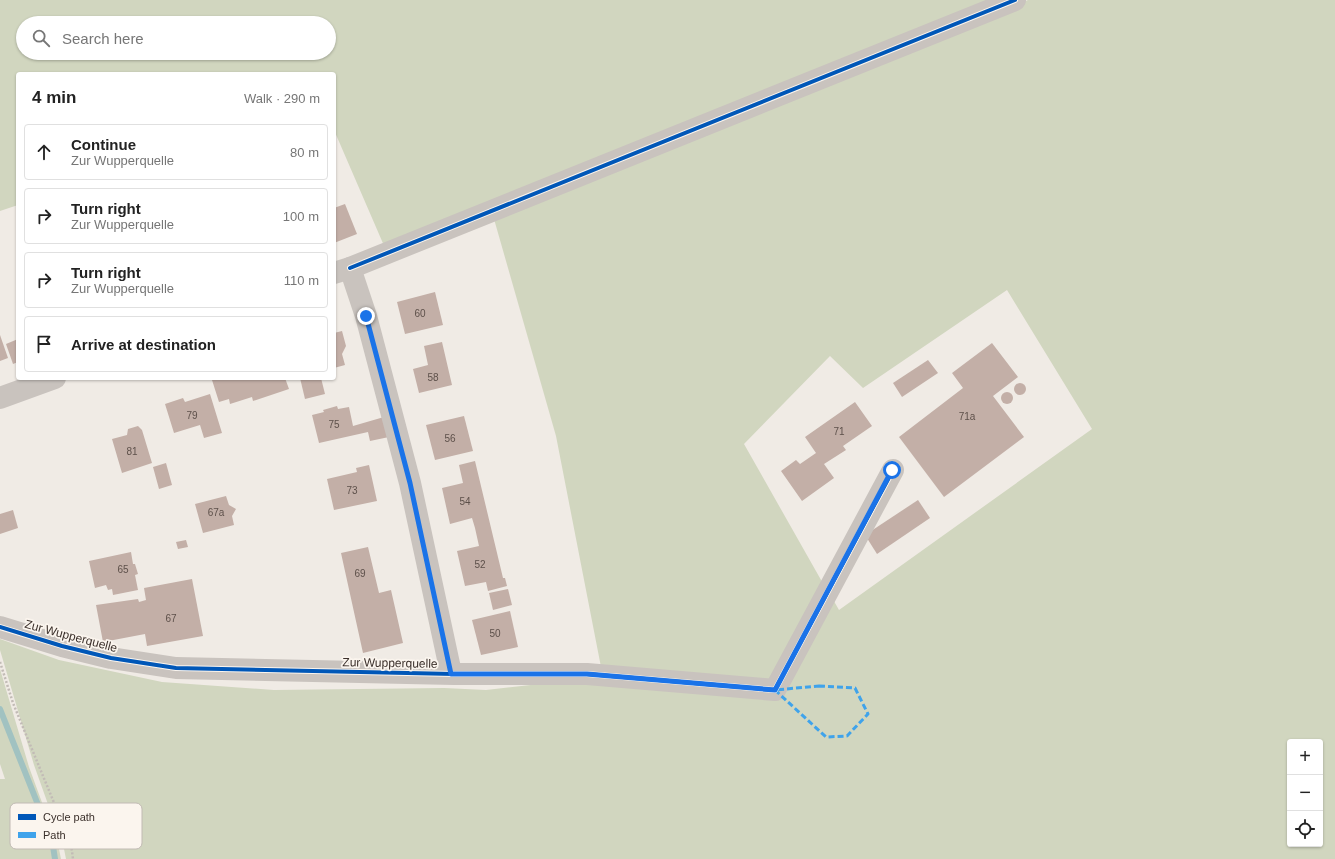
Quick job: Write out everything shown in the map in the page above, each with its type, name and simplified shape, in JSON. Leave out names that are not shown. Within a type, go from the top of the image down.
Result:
[{"type":"street","points":[[342,271],[1015,0]]},
{"type":"street","name":"Zur Wupperquelle","points":[[342,271],[366,316],[410,483],[451,674]]},
{"type":"street","points":[[0,398],[50,380]]},
{"type":"street","name":"Zur Wupperquelle","points":[[0,627],[62,646],[111,658],[176,668],[451,674],[587,674],[775,690],[892,470]]},
{"type":"path","points":[[0,662],[18,716],[54,803]]},
{"type":"path","points":[[71,849],[72,859]]},
{"type":"green space","points":[[0,0],[1006,0],[385,248],[336,135],[336,72],[16,72],[16,206],[0,211]]},
{"type":"green space","points":[[1028,0],[1335,0],[1335,859],[66,859],[64,849],[142,849],[142,803],[48,803],[34,765],[0,650],[0,639],[59,660],[162,682],[274,690],[444,688],[486,690],[585,679],[771,693],[831,596],[839,610],[1092,429],[1007,290],[863,388],[830,356],[744,444],[825,587],[774,684],[601,667],[556,436],[494,219]]},
{"type":"green space","points":[[0,669],[29,767],[42,803],[10,803],[10,849],[59,849],[61,859],[0,859],[0,779],[5,779],[0,764]]},
{"type":"building","points":[[345,204],[357,234],[336,242],[336,207]]},
{"type":"building","points":[[435,292],[443,325],[405,334],[397,302]]},
{"type":"building","points":[[342,331],[346,346],[342,354],[345,365],[336,367],[336,332]]},
{"type":"building","points":[[0,335],[8,358],[0,361]]},
{"type":"building","points":[[16,340],[16,363],[13,364],[6,344]]},
{"type":"building","points":[[442,342],[452,385],[419,393],[413,369],[428,365],[424,346]]},
{"type":"building","points":[[992,343],[1018,377],[993,396],[1024,437],[944,497],[899,437],[963,388],[952,373]]},
{"type":"building","points":[[928,360],[938,373],[902,397],[893,383]]},
{"type":"building","points":[[212,380],[286,380],[289,389],[253,401],[252,397],[230,404],[229,399],[219,402]]},
{"type":"building","points":[[300,380],[322,380],[325,394],[305,399]]},
{"type":"building","points":[[1018,383],[1022,383],[1026,389],[1022,395],[1018,395],[1014,391],[1014,387]]},
{"type":"building","points":[[1005,392],[1009,392],[1013,398],[1009,404],[1005,404],[1001,400],[1001,396]]},
{"type":"building","points":[[210,394],[222,433],[204,438],[200,425],[174,433],[165,404],[183,398],[185,402]]},
{"type":"building","points":[[855,402],[872,426],[843,446],[846,450],[824,464],[834,478],[802,501],[781,471],[796,460],[800,464],[816,453],[805,437]]},
{"type":"building","points":[[337,406],[338,409],[349,407],[353,426],[384,417],[389,437],[370,441],[368,432],[319,443],[312,415],[324,412],[323,410]]},
{"type":"building","points":[[464,416],[473,451],[435,460],[426,425]]},
{"type":"building","points":[[138,426],[142,430],[152,463],[122,473],[112,439],[127,435],[128,429]]},
{"type":"building","points":[[475,461],[503,578],[505,578],[507,586],[488,591],[486,582],[465,586],[457,551],[479,546],[475,528],[472,518],[450,524],[442,488],[463,483],[459,465]]},
{"type":"building","points":[[166,463],[172,485],[159,489],[153,467]]},
{"type":"building","points":[[369,465],[377,501],[334,510],[327,479],[357,472],[356,468]]},
{"type":"building","points":[[226,496],[229,505],[236,509],[232,516],[234,525],[203,533],[195,504]]},
{"type":"building","points":[[918,500],[930,518],[877,554],[865,535]]},
{"type":"building","points":[[13,510],[18,528],[0,534],[0,514]]},
{"type":"building","points":[[186,540],[188,547],[178,549],[176,542]]},
{"type":"building","points":[[368,547],[379,593],[391,590],[403,643],[363,653],[341,553]]},
{"type":"building","points":[[131,552],[133,564],[135,564],[138,574],[135,575],[138,590],[113,595],[112,589],[108,590],[106,585],[95,588],[89,561]]},
{"type":"building","points":[[192,579],[203,636],[147,646],[145,634],[103,642],[96,605],[138,599],[139,602],[146,600],[144,588]]},
{"type":"building","points":[[508,589],[512,605],[493,610],[489,593]]},
{"type":"building","points":[[510,611],[518,647],[481,655],[472,620]]},
{"type":"waterway","points":[[0,709],[37,803]]},
{"type":"waterway","points":[[53,849],[55,859]]},
{"type":"marked path","points":[[819,686],[855,688],[868,714],[847,736],[826,737],[775,690],[819,686]]},
{"type":"cycle path","points":[[350,268],[1015,0]]},
{"type":"cycle path","points":[[0,627],[62,646],[111,658],[176,668],[454,674],[587,674],[775,690],[893,470]]},
{"type":"route","points":[[366,316],[387,401],[410,483],[451,674],[587,674],[775,690],[892,470]]}]
